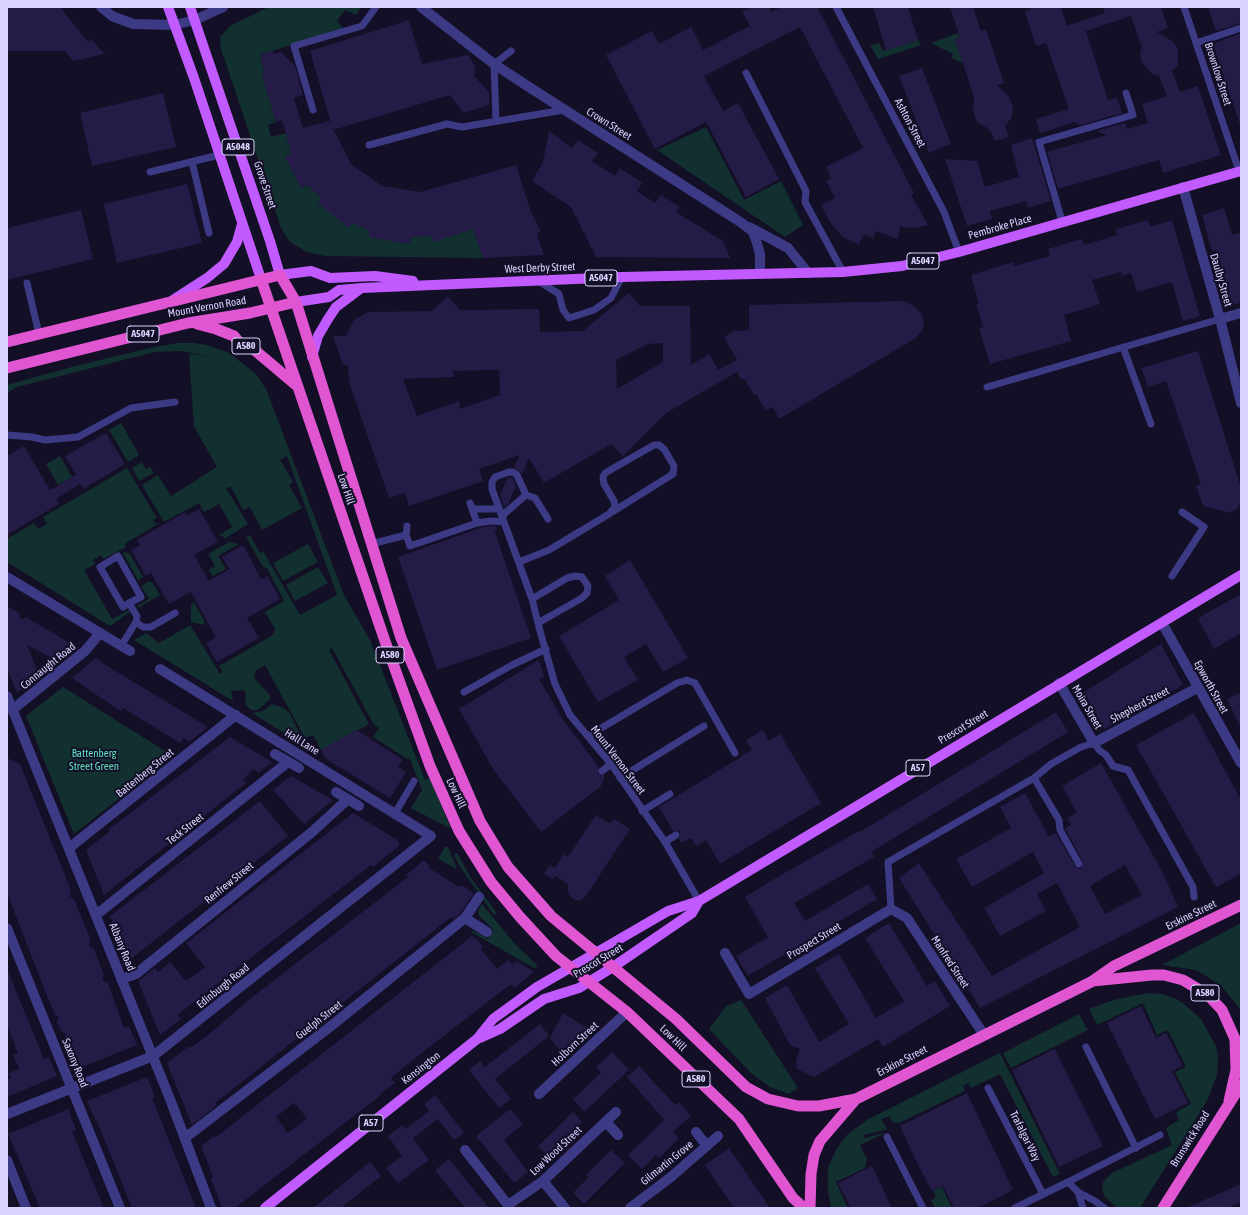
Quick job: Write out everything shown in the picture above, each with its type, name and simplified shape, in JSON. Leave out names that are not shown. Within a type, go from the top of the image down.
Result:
[{"type":"highway","name":"West Derby Street","points":[[261,279],[280,275]]},
{"type":"highway","name":"Grove Street","points":[[280,275],[296,302]]},
{"type":"highway","name":"Mount Vernon Road","points":[[7,342],[171,301],[234,287],[261,279]]},
{"type":"highway","name":"Low Hill","points":[[261,279],[427,759],[459,831],[496,888],[520,917],[556,956],[627,1012],[739,1119],[793,1198],[804,1208]]},
{"type":"highway","name":"Mount Vernon Road","points":[[7,368],[188,323],[250,313],[296,302]]},
{"type":"highway","name":"Low Hill","points":[[296,302],[312,358],[404,645],[480,821],[508,868],[551,916],[595,955]]},
{"type":"highway","name":"A580","points":[[188,323],[216,329],[234,336],[241,345],[251,346],[297,386]]},
{"type":"highway","name":"Erskine Street","points":[[595,955],[613,967],[676,1020],[756,1094],[778,1103],[798,1106],[819,1106],[856,1099],[1091,982],[1114,966],[1241,905]]},
{"type":"highway","name":"A580","points":[[1091,982],[1164,975],[1183,980],[1208,995],[1222,1010],[1235,1039],[1236,1070],[1229,1101]]},
{"type":"highway","name":"Brunswick Road","points":[[1163,1208],[1229,1101],[1241,1085]]},
{"type":"highway","name":"A580","points":[[810,1208],[811,1174],[814,1154],[820,1141],[856,1099]]},
{"type":"main road","name":"A5048","points":[[168,7],[194,78],[261,279]]},
{"type":"main road","name":"Grove Street","points":[[190,7],[269,237],[280,275]]},
{"type":"main road","name":"Pembroke Place","points":[[760,274],[843,272],[902,266],[959,252],[1062,221],[1240,171]]},
{"type":"main road","points":[[171,301],[207,278],[224,264],[237,242],[242,224]]},
{"type":"main road","name":"West Derby Street","points":[[280,275],[311,271],[330,278],[375,276],[441,284]]},
{"type":"main road","name":"West Derby Street","points":[[296,302],[329,297],[339,290],[362,288],[441,284],[540,282],[622,277],[760,274]]},
{"type":"main road","points":[[312,358],[318,336],[336,307],[362,288]]},
{"type":"main road","name":"Prescot Street","points":[[595,955],[668,911],[699,900],[1241,575]]},
{"type":"main road","name":"Prescot Street","points":[[477,1039],[500,1029],[544,999],[579,988],[613,967],[692,913],[699,900]]},
{"type":"main road","name":"Kensington","points":[[265,1208],[477,1039],[493,1019],[537,987],[595,955]]},
{"type":"street","points":[[101,7],[112,16],[133,24],[174,24],[195,20],[223,7]]},
{"type":"street","name":"Crown Street","points":[[421,7],[494,64],[742,223],[753,232],[756,240],[760,254],[760,274]]},
{"type":"street","name":"Daulby Street","points":[[1183,187],[1220,320],[1238,378],[1241,402]]},
{"type":"street","points":[[742,223],[788,248],[808,273]]},
{"type":"street","points":[[1220,320],[1241,313]]},
{"type":"street","points":[[7,577],[126,648]]},
{"type":"street","name":"Epworth Street","points":[[1162,623],[1197,688],[1241,763]]},
{"type":"street","name":"Connaught Road","points":[[10,711],[85,651],[100,633]]},
{"type":"street","name":"Hall Lane","points":[[160,669],[236,715],[394,815],[431,836]]},
{"type":"street","name":"Moira Street","points":[[1059,683],[1094,743]]},
{"type":"street","name":"Shepherd Street","points":[[1094,743],[1197,688]]},
{"type":"street","name":"Albany Road","points":[[7,696],[10,711],[69,848],[185,1138],[211,1208]]},
{"type":"street","name":"Battenberg Street","points":[[69,848],[236,715]]},
{"type":"street","name":"Teck Street","points":[[96,915],[288,762],[296,753]]},
{"type":"street","points":[[275,754],[299,768]]},
{"type":"street","name":"Renfrew Street","points":[[121,979],[136,974],[312,832],[348,799],[354,789]]},
{"type":"street","points":[[336,792],[359,806]]},
{"type":"street","name":"Edinburgh Road","points":[[7,1114],[152,1056],[431,836]]},
{"type":"street","name":"Guelph Street","points":[[185,1138],[331,1026],[465,918],[479,897]]},
{"type":"street","name":"Prospect Street","points":[[725,954],[750,994],[891,909]]},
{"type":"street","name":"Manfred Street","points":[[891,909],[907,918],[984,1035]]},
{"type":"street","points":[[465,918],[487,932]]},
{"type":"street","name":"Saxony Road","points":[[7,928],[120,1208]]},
{"type":"street","name":"Holborn Street","points":[[539,1094],[627,1012]]},
{"type":"street","name":"Low Wood Street","points":[[465,1150],[508,1205],[543,1181],[616,1112]]},
{"type":"street","points":[[606,1122],[618,1135]]},
{"type":"street","points":[[696,1132],[707,1146]]},
{"type":"street","name":"Gilmartin Grove","points":[[630,1208],[671,1177],[718,1136]]},
{"type":"street","points":[[7,1160],[26,1208]]},
{"type":"street","points":[[543,1181],[565,1208]]},
{"type":"lane","points":[[313,110],[294,46],[362,26],[376,7]]},
{"type":"lane","name":"Ashton Street","points":[[836,7],[944,212],[959,252]]},
{"type":"lane","name":"Brownlow Street","points":[[1184,7],[1240,171]]},
{"type":"lane","points":[[1196,43],[1241,28]]},
{"type":"lane","points":[[496,121],[494,64],[511,51]]},
{"type":"lane","points":[[746,73],[806,191],[805,202],[843,272]]},
{"type":"lane","points":[[1062,221],[1040,142],[1133,115],[1126,93]]},
{"type":"lane","points":[[369,145],[447,124],[462,127],[564,110]]},
{"type":"lane","points":[[150,172],[219,155]]},
{"type":"lane","points":[[192,162],[209,233]]},
{"type":"lane","points":[[540,282],[559,294],[563,310],[569,318],[594,310],[611,298],[622,277]]},
{"type":"lane","points":[[27,283],[39,334]]},
{"type":"lane","points":[[987,387],[1220,320]]},
{"type":"lane","points":[[1124,347],[1151,424]]},
{"type":"lane","points":[[7,435],[32,437],[45,440],[78,437],[131,408],[175,402]]},
{"type":"lane","points":[[519,562],[548,550],[609,514],[673,474],[674,466],[664,449],[659,445],[654,445],[605,473],[603,477],[604,484],[614,501],[615,507],[609,514]]},
{"type":"lane","name":"Mount Vernon Street","points":[[526,495],[517,475],[513,472],[508,472],[495,477],[492,482],[492,489],[532,599],[555,684],[564,703],[577,724],[611,764],[642,812],[665,842],[699,900]]},
{"type":"lane","points":[[406,526],[406,535],[410,546],[477,523],[504,520],[504,514],[526,495],[535,498],[548,519]]},
{"type":"lane","points":[[477,523],[471,506],[499,509]]},
{"type":"lane","points":[[1172,576],[1204,527],[1182,512]]},
{"type":"lane","points":[[371,544],[406,535]]},
{"type":"lane","points":[[118,556],[141,597],[130,603],[123,607],[100,567],[118,556]]},
{"type":"lane","points":[[532,599],[567,578],[575,576],[582,577],[588,586],[586,593],[582,598],[538,623]]},
{"type":"lane","points":[[126,648],[137,616],[130,603]]},
{"type":"lane","points":[[136,622],[143,627],[151,627],[175,613]]},
{"type":"lane","points":[[464,692],[512,665],[546,649]]},
{"type":"lane","points":[[588,736],[677,683],[687,680],[695,683],[735,754]]},
{"type":"lane","points":[[620,778],[704,726]]},
{"type":"lane","points":[[891,909],[888,862],[1034,778],[1052,764],[1081,747],[1094,743],[1099,750],[1106,755],[1113,766],[1128,770],[1193,887],[1194,897]]},
{"type":"lane","points":[[602,772],[611,764]]},
{"type":"lane","points":[[1034,778],[1059,820],[1060,830],[1079,864]]},
{"type":"lane","points":[[394,815],[414,781]]},
{"type":"lane","points":[[642,812],[659,803],[670,794]]},
{"type":"lane","points":[[665,842],[676,835]]},
{"type":"lane","points":[[1086,1047],[1136,1148]]},
{"type":"lane","name":"Trafalgar Way","points":[[988,1088],[1043,1194]]},
{"type":"lane","points":[[1015,1208],[1160,1136]]},
{"type":"lane","points":[[887,1137],[922,1208]]},
{"type":"lane","points":[[1068,1182],[1078,1192],[1095,1201],[1104,1208]]},
{"type":"lane","points":[[1078,1192],[1083,1208]]},
{"type":"green space","points":[[269,7],[361,7],[356,15],[345,10],[337,21],[343,28],[260,55],[265,74],[262,75],[276,122],[268,125],[271,137],[286,133],[291,153],[285,156],[301,188],[307,185],[322,198],[318,203],[370,231],[370,237],[409,244],[411,237],[473,229],[483,258],[325,256],[307,252],[290,242],[281,228],[221,49],[220,37],[230,26]]},
{"type":"green space","points":[[958,33],[960,38],[955,39],[963,63],[951,58],[953,54],[931,43]]},
{"type":"green space","points":[[918,40],[921,45],[878,59],[870,45],[879,43],[883,51]]},
{"type":"green space","points":[[706,127],[744,200],[781,181],[803,225],[785,237],[657,150]]},
{"type":"green space","points":[[178,343],[207,345],[229,353],[255,373],[266,389],[344,595],[370,640],[425,780],[430,778],[451,829],[411,808],[422,790],[410,759],[407,759],[373,737],[379,728],[374,725],[332,648],[329,650],[369,724],[321,750],[313,735],[305,738],[265,665],[256,670],[254,678],[271,698],[258,710],[251,710],[245,704],[246,693],[244,690],[231,691],[233,701],[134,640],[146,633],[159,643],[190,625],[220,674],[223,672],[219,666],[273,635],[275,629],[265,612],[284,601],[267,568],[263,567],[246,537],[250,535],[260,553],[263,551],[300,615],[337,595],[287,456],[280,460],[293,482],[289,485],[302,508],[262,530],[250,507],[243,510],[231,487],[226,488],[248,524],[224,539],[223,536],[218,536],[232,527],[219,504],[204,512],[199,503],[164,522],[142,485],[158,475],[171,496],[217,467],[194,426],[189,354],[208,356],[181,351],[155,352],[17,387],[7,393],[7,385],[75,366],[154,347]]},
{"type":"green space","points":[[121,423],[139,455],[128,462],[109,430]]},
{"type":"green space","points":[[60,456],[72,477],[58,485],[46,464]]},
{"type":"green space","points":[[142,462],[146,469],[150,467],[154,473],[139,481],[132,468]]},
{"type":"green space","points":[[127,468],[157,518],[153,520],[155,524],[160,523],[125,544],[126,547],[103,559],[101,555],[93,560],[95,564],[84,570],[112,619],[129,610],[130,612],[110,626],[7,562],[7,539],[34,523],[38,529],[47,524],[43,517]]},
{"type":"green space","points":[[229,542],[239,544],[218,556],[226,569],[213,576],[209,570],[215,566],[208,554]]},
{"type":"green space","points":[[308,544],[318,562],[283,581],[273,563]]},
{"type":"green space","points":[[123,553],[130,554],[143,577],[138,580]]},
{"type":"green space","points":[[318,567],[328,583],[295,601],[286,585]]},
{"type":"green space","points":[[149,581],[152,582],[160,595],[138,608],[137,606],[149,599],[141,586]]},
{"type":"green space","points":[[194,602],[204,620],[204,625],[191,622],[191,605]]},
{"type":"green space","name":"Battenberg Street Green","points":[[63,687],[173,756],[74,834],[26,716]]},
{"type":"green space","points":[[272,704],[284,708],[290,714],[299,732],[300,737],[297,741],[252,713],[263,711]]},
{"type":"green space","points":[[445,847],[448,847],[457,869],[438,859]]},
{"type":"green space","points":[[457,853],[471,878],[497,913],[494,915],[461,868],[454,855]]},
{"type":"green space","points":[[482,904],[515,944],[538,966],[534,968],[471,932],[473,930],[488,939],[493,929],[479,916],[478,910]]},
{"type":"green space","points":[[1241,923],[1241,1011],[1221,985],[1196,970],[1162,965]]},
{"type":"green space","points":[[1148,993],[1162,994],[1174,998],[1183,1003],[1201,1019],[1216,1046],[1218,1057],[1217,1075],[1207,1101],[1140,1208],[1117,1208],[1105,1197],[1102,1188],[1103,1182],[1112,1173],[1172,1145],[1166,1128],[1179,1120],[1176,1112],[1191,1104],[1175,1072],[1186,1067],[1168,1030],[1157,1035],[1143,1003],[1097,1025],[1089,1009],[1113,1000]]},
{"type":"green space","points":[[741,1000],[798,1088],[789,1094],[770,1087],[752,1074],[709,1029],[726,1006]]},
{"type":"green space","points":[[1079,1014],[1088,1030],[1011,1068],[1003,1053]]},
{"type":"green space","points":[[1000,1053],[1060,1174],[1053,1177],[1000,1074],[971,1088],[968,1083],[963,1086],[965,1091],[899,1123],[892,1122],[889,1116],[881,1119],[888,1129],[864,1135],[864,1138],[888,1132],[860,1145],[867,1159],[865,1168],[836,1182],[848,1208],[831,1208],[828,1191],[828,1168],[837,1148],[848,1134],[867,1120]]},
{"type":"green space","points":[[942,1187],[952,1208],[935,1208],[931,1200],[936,1197],[933,1191]]},
{"type":"building","points":[[7,7],[60,7],[88,42],[91,39],[105,54],[73,61],[65,51],[7,51]]},
{"type":"building","points":[[751,7],[769,7],[771,12],[781,7],[817,7],[914,193],[911,194],[928,225],[915,228],[900,227],[898,239],[876,231],[873,238],[864,234],[859,245],[843,237],[830,222],[821,205],[835,198],[826,181],[831,178],[826,167],[863,148],[800,27],[704,76],[723,111],[738,103],[779,179],[746,197],[706,122],[655,149],[606,55],[652,31],[659,44],[691,27],[703,50],[750,26],[742,12]]},
{"type":"building","points":[[873,7],[908,7],[918,40],[886,50]]},
{"type":"building","points":[[950,7],[973,7],[981,31],[986,29],[1004,83],[997,85],[1009,97],[1013,106],[1012,117],[1005,126],[1009,137],[995,141],[990,130],[977,122],[973,111],[974,97],[955,39],[960,38]]},
{"type":"building","points":[[1030,7],[1061,7],[1067,26],[1105,13],[1103,7],[1161,7],[1168,28],[1157,32],[1173,42],[1178,49],[1178,66],[1172,71],[1180,92],[1198,86],[1221,155],[1163,173],[1159,160],[1058,189],[1047,152],[1107,135],[1096,131],[1125,123],[1127,129],[1148,123],[1142,104],[1167,96],[1159,76],[1152,74],[1141,61],[1140,52],[1142,48],[1131,16],[1086,31],[1108,100],[1117,98],[1122,113],[1081,125],[1074,122],[1040,133],[1036,119],[1069,109],[1046,43],[1036,46],[1025,12],[1030,10]]},
{"type":"building","points":[[1208,7],[1241,7],[1241,23],[1216,31]]},
{"type":"building","points":[[409,20],[422,64],[468,55],[475,66],[474,76],[489,92],[489,105],[463,113],[450,95],[333,130],[310,51]]},
{"type":"building","points":[[1241,33],[1241,122],[1239,122],[1213,44]]},
{"type":"building","points":[[273,51],[274,54],[281,52],[295,66],[303,95],[294,98],[303,128],[329,121],[351,164],[382,186],[420,192],[516,165],[531,212],[541,231],[537,234],[544,255],[483,258],[473,229],[433,242],[431,236],[411,237],[409,244],[369,237],[370,231],[353,223],[349,228],[318,203],[322,198],[307,185],[301,188],[285,156],[291,153],[282,120],[276,122],[262,75],[265,74],[260,55]]},
{"type":"building","points":[[922,68],[951,144],[929,153],[899,76]]},
{"type":"building","points":[[163,93],[176,147],[92,166],[80,113]]},
{"type":"building","points":[[549,131],[572,148],[578,140],[598,153],[592,161],[615,176],[620,168],[642,183],[637,191],[655,203],[661,195],[680,207],[676,212],[723,241],[730,258],[596,257],[571,207],[532,181],[543,162]]},
{"type":"building","points":[[1032,138],[1051,201],[1028,208],[1026,201],[990,211],[992,219],[967,226],[945,159],[977,161],[985,187],[1019,177],[1011,145]]},
{"type":"building","points":[[187,184],[202,243],[117,263],[104,204]]},
{"type":"building","points":[[1224,208],[1232,235],[1241,233],[1241,303],[1232,305],[1216,250],[1212,251],[1202,215]]},
{"type":"building","points":[[81,210],[93,259],[7,280],[7,228]]},
{"type":"building","points":[[1148,220],[1150,227],[1172,220],[1200,316],[1183,321],[1172,282],[1137,292],[1131,273],[1122,276],[1121,272],[1092,280],[1100,304],[1064,315],[1071,341],[990,364],[979,328],[983,327],[976,304],[979,304],[971,275],[1013,262],[1014,266],[1050,256],[1048,249],[1082,239],[1084,245],[1117,235],[1116,229]]},
{"type":"building","points":[[629,293],[640,306],[690,306],[691,365],[709,354],[718,370],[737,360],[724,337],[734,331],[749,330],[749,305],[904,301],[914,306],[922,315],[924,323],[922,331],[916,338],[779,419],[773,407],[766,411],[756,394],[754,395],[744,378],[742,380],[737,372],[666,413],[623,456],[611,444],[544,483],[529,458],[522,474],[514,467],[520,455],[479,469],[483,481],[409,506],[405,493],[389,498],[349,382],[348,365],[343,365],[333,336],[346,336],[354,320],[368,312],[432,311],[448,296],[460,310],[539,309],[540,332],[583,331]],"holes":[[[663,343],[663,362],[617,389],[616,360],[648,344]],[[499,370],[500,395],[460,409],[459,401],[417,416],[403,379],[454,377],[453,371]]]},
{"type":"building","points":[[1198,351],[1241,488],[1241,501],[1238,508],[1230,513],[1203,506],[1196,486],[1201,484],[1166,381],[1148,387],[1141,368]]},
{"type":"building","points":[[106,433],[125,464],[84,489],[80,484],[56,499],[59,504],[7,535],[7,456],[24,446],[50,490],[76,475],[65,456]]},
{"type":"building","points":[[508,477],[513,478],[516,486],[508,504],[504,507],[500,495]]},
{"type":"building","points":[[199,509],[218,542],[194,555],[209,581],[229,569],[222,557],[243,545],[261,579],[268,576],[280,599],[247,618],[259,638],[217,662],[206,643],[216,637],[191,592],[169,604],[151,573],[146,576],[131,550],[140,545],[137,540],[185,512],[187,516]]},
{"type":"building","points":[[483,527],[497,527],[495,532],[531,638],[437,670],[398,557]]},
{"type":"building","points":[[630,560],[688,658],[663,672],[646,644],[624,657],[638,680],[598,702],[559,636],[619,600],[605,576]]},
{"type":"building","points":[[1241,594],[1241,633],[1214,649],[1198,618]]},
{"type":"building","points":[[7,606],[19,613],[21,619],[28,617],[75,646],[57,661],[27,645],[37,670],[35,670],[37,676],[17,693],[7,668]]},
{"type":"building","points":[[1161,644],[1183,685],[1104,729],[1084,692]]},
{"type":"building","points":[[96,658],[208,727],[189,742],[183,738],[180,743],[123,708],[121,711],[116,708],[72,678]]},
{"type":"building","points":[[539,660],[544,677],[539,679],[563,720],[599,767],[598,774],[604,775],[604,780],[600,787],[541,832],[493,769],[459,709]]},
{"type":"building","points":[[1241,692],[1241,728],[1227,699]]},
{"type":"building","points":[[1056,712],[1068,732],[871,852],[874,857],[794,903],[805,921],[868,884],[877,899],[748,976],[736,956],[768,937],[745,897],[781,875],[859,831],[860,832]]},
{"type":"building","points":[[1194,713],[1241,800],[1241,874],[1216,887],[1136,745]]},
{"type":"building","points":[[357,730],[403,760],[398,767],[406,772],[390,798],[326,759],[321,750]]},
{"type":"building","points":[[763,730],[769,741],[780,734],[821,803],[720,864],[706,840],[696,846],[691,838],[681,843],[679,839],[680,833],[678,830],[673,831],[659,807],[752,750],[746,740]]},
{"type":"building","points":[[230,737],[272,762],[258,773],[254,769],[243,779],[246,783],[104,895],[86,850],[110,831],[108,830]]},
{"type":"building","points":[[7,758],[20,764],[69,885],[71,891],[69,896],[74,899],[91,941],[89,946],[94,949],[104,975],[102,980],[108,983],[124,1028],[129,1026],[137,1045],[77,1069],[66,1042],[63,1041],[66,1034],[61,1031],[57,1022],[59,1017],[55,1015],[49,1001],[7,893]]},
{"type":"building","points":[[1101,763],[1163,873],[1178,907],[980,1008],[899,878],[919,863],[992,976],[1080,927],[1057,883],[1037,894],[1046,911],[1000,936],[984,908],[1044,873],[1033,852],[972,887],[956,859],[1011,828],[1000,807],[1025,793],[1049,837],[1056,833],[1075,866],[1079,869],[1082,868],[1083,862],[1065,828],[1071,825],[1067,818],[1077,813],[1062,786]],"holes":[[[1125,865],[1142,895],[1105,914],[1090,886]]]},
{"type":"building","points":[[291,776],[333,800],[304,824],[273,790]]},
{"type":"building","points":[[260,801],[288,836],[128,961],[110,916]]},
{"type":"building","points":[[353,813],[399,841],[399,846],[373,867],[371,865],[191,1004],[178,1015],[181,1019],[160,1035],[138,981],[155,968],[158,972],[170,962],[186,981],[205,967],[186,943]]},
{"type":"building","points":[[596,815],[610,824],[614,819],[630,829],[586,896],[581,900],[575,900],[568,892],[568,884],[555,876],[553,879],[544,874],[550,865],[555,868],[564,854],[568,857]]},
{"type":"building","points":[[424,860],[430,866],[429,868],[459,887],[461,885],[474,893],[460,914],[453,919],[451,917],[215,1103],[217,1105],[192,1125],[167,1063],[189,1046],[190,1048],[208,1035],[255,995],[408,877],[406,875]]},
{"type":"building","points":[[889,923],[927,986],[935,981],[950,1006],[883,1047],[878,1039],[814,1077],[797,1069],[796,1061],[800,1049],[790,1045],[765,998],[787,985],[819,1042],[849,1024],[815,968],[839,954],[876,1018],[904,1001],[865,938]]},
{"type":"building","points":[[472,936],[477,939],[483,947],[481,949],[497,969],[508,960],[512,964],[517,961],[534,972],[514,988],[511,984],[419,1055],[391,1078],[395,1083],[380,1094],[381,1095],[235,1208],[222,1208],[211,1179],[213,1177],[201,1146],[214,1136],[216,1137]],"holes":[[[294,1103],[307,1118],[288,1133],[276,1117]]]},
{"type":"building","points":[[7,969],[44,1059],[49,1057],[57,1076],[7,1097],[7,1079],[11,1078],[9,1073],[19,1069],[13,1055],[18,1053],[7,1025]]},
{"type":"building","points":[[1141,1006],[1156,1038],[1166,1033],[1183,1066],[1172,1071],[1188,1103],[1155,1119],[1107,1023]]},
{"type":"building","points":[[563,1013],[588,1029],[578,1045],[565,1057],[550,1038]]},
{"type":"building","points":[[540,1024],[549,1036],[495,1079],[511,1099],[499,1108],[469,1070],[480,1061],[485,1067]]},
{"type":"building","points":[[1055,1049],[1103,1146],[1059,1167],[1012,1070]]},
{"type":"building","points":[[612,1052],[629,1070],[584,1112],[573,1099],[601,1073],[596,1067]]},
{"type":"building","points":[[639,1066],[675,1105],[679,1102],[691,1116],[673,1132],[679,1138],[659,1158],[656,1155],[642,1169],[628,1155],[664,1120],[627,1077]]},
{"type":"building","points":[[147,1077],[155,1097],[152,1098],[196,1208],[132,1208],[97,1121],[87,1101]]},
{"type":"building","points":[[967,1093],[1013,1190],[978,1208],[954,1208],[943,1186],[932,1191],[900,1126]]},
{"type":"building","points":[[435,1095],[464,1133],[454,1140],[438,1119],[413,1138],[429,1160],[398,1183],[386,1168],[402,1156],[388,1136],[403,1125],[406,1129],[429,1111],[424,1104]]},
{"type":"building","points":[[68,1109],[76,1130],[72,1131],[104,1208],[40,1208],[8,1134]]},
{"type":"building","points":[[510,1109],[523,1124],[504,1140],[528,1172],[514,1183],[476,1136]]},
{"type":"building","points":[[573,1112],[582,1122],[547,1156],[538,1146]]},
{"type":"building","points":[[729,1148],[770,1208],[734,1208],[705,1165]]},
{"type":"building","points":[[611,1150],[625,1163],[584,1204],[573,1193],[589,1177],[586,1175]]},
{"type":"building","points":[[449,1159],[489,1208],[465,1208],[435,1170]]},
{"type":"building","points":[[370,1162],[381,1176],[341,1208],[313,1208]]},
{"type":"building","points":[[872,1166],[892,1208],[851,1208],[838,1183]]},
{"type":"building","points":[[1241,1184],[1241,1202],[1228,1208],[1186,1208]]}]
